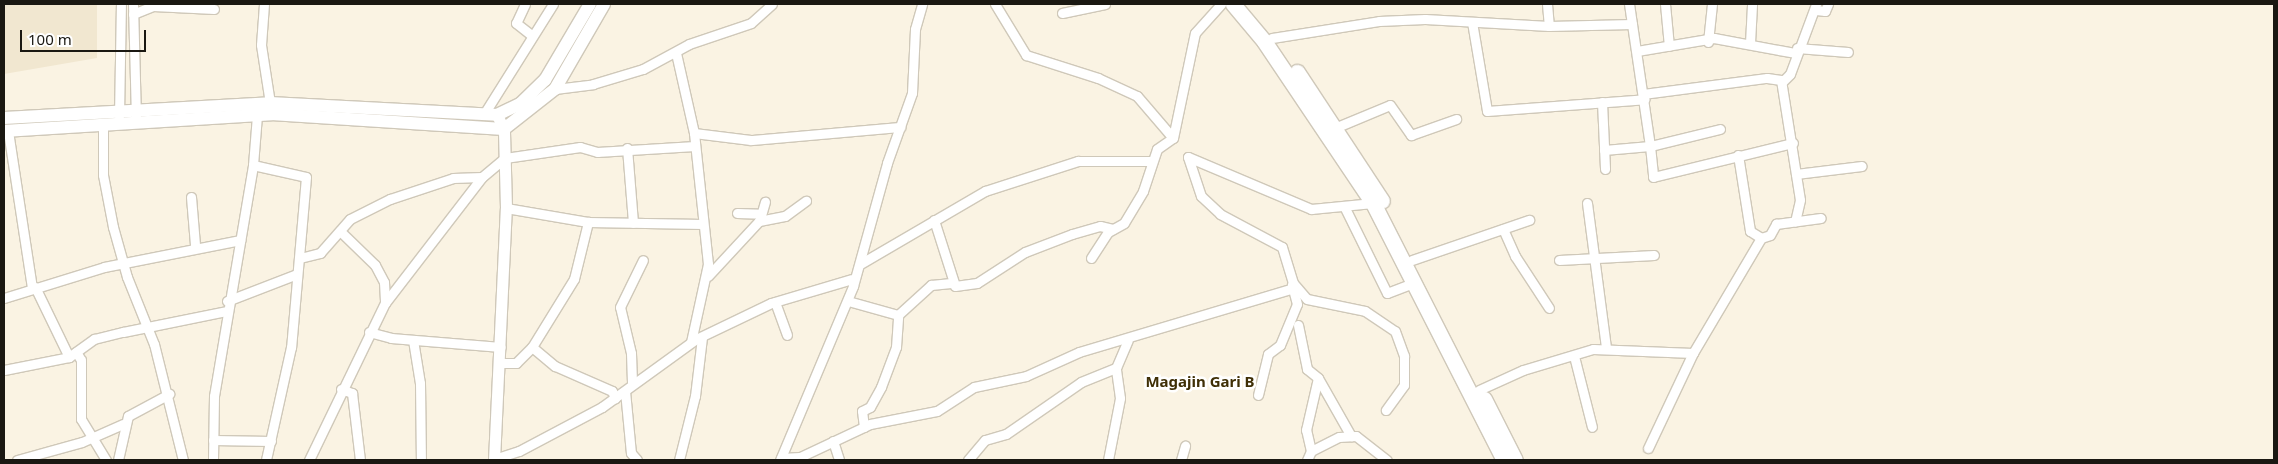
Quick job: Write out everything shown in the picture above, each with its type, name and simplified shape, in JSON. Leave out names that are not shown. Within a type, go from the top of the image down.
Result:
[{"type":"main road","points":[[5,127],[103,124],[118,122],[136,115],[270,103],[490,114],[520,104],[545,80],[590,4]]},
{"type":"main road","points":[[5,127],[120,109],[136,115],[257,115],[504,130],[555,89],[604,4]]},
{"type":"main road","points":[[1233,4],[1264,41],[1374,203],[1504,460]]},
{"type":"main road","points":[[1246,4],[1337,128],[1371,180],[1516,460]]},
{"type":"street","points":[[118,122],[120,109],[121,4]]},
{"type":"street","points":[[133,4],[136,115]]},
{"type":"street","points":[[264,4],[261,45],[270,103]]},
{"type":"street","points":[[524,4],[516,23],[534,36],[553,4]]},
{"type":"street","points":[[555,89],[612,80],[676,53],[689,44],[751,23],[772,4]]},
{"type":"street","points":[[922,4],[915,29],[912,93],[900,127],[860,264],[852,279],[848,301],[823,350],[780,459],[800,457],[864,427],[937,411],[974,387],[1026,376],[1078,352],[1128,340],[1233,303],[1292,286]]},
{"type":"street","points":[[995,4],[1026,55],[1137,96],[1173,138]]},
{"type":"street","points":[[1062,12],[1105,4]]},
{"type":"street","points":[[1091,258],[1113,229],[1124,223],[1143,191],[1151,161],[1157,149],[1173,138],[1195,32],[1221,4]]},
{"type":"street","points":[[1547,4],[1549,26]]},
{"type":"street","points":[[1629,4],[1644,97],[1654,177],[1793,143]]},
{"type":"street","points":[[1665,4],[1669,46]]},
{"type":"street","points":[[1708,42],[1712,4]]},
{"type":"street","points":[[1750,43],[1752,4]]},
{"type":"street","points":[[1782,82],[1790,74],[1796,50],[1816,7],[1825,11],[1828,4]]},
{"type":"street","points":[[133,14],[153,6],[214,9]]},
{"type":"street","points":[[1272,38],[1379,21],[1472,22],[1549,26],[1632,24]]},
{"type":"street","points":[[1472,22],[1488,111],[1602,102],[1767,78],[1782,82]]},
{"type":"street","points":[[530,34],[490,114],[504,130],[506,208],[501,347],[494,459],[519,451],[615,398],[626,391],[632,382],[691,342],[775,302],[852,279]]},
{"type":"street","points":[[1637,51],[1708,42],[1714,38],[1796,50],[1848,52]]},
{"type":"street","points":[[676,53],[694,133],[708,276],[691,342]]},
{"type":"street","points":[[1782,82],[1793,143],[1800,200],[1795,222]]},
{"type":"street","points":[[1602,102],[1605,169]]},
{"type":"street","points":[[1337,128],[1390,105],[1411,135],[1456,119]]},
{"type":"street","points":[[213,460],[213,403],[227,301],[254,165],[257,115]]},
{"type":"street","points":[[103,124],[103,175],[122,263],[147,328],[169,394],[183,460]]},
{"type":"street","points":[[5,127],[34,287],[73,354],[81,360],[81,419],[90,438],[106,460]]},
{"type":"street","points":[[694,133],[751,140],[900,127]]},
{"type":"street","points":[[1604,150],[1650,146],[1720,129]]},
{"type":"street","points":[[309,460],[341,389],[385,303],[482,177],[504,158],[580,147],[597,152],[626,148],[695,146]]},
{"type":"street","points":[[626,148],[632,223]]},
{"type":"street","points":[[1738,156],[1750,231],[1760,238]]},
{"type":"street","points":[[1258,395],[1268,354],[1280,345],[1297,304],[1282,247],[1220,214],[1201,196],[1188,157],[1231,177],[1251,180],[1295,204],[1311,209],[1374,203]]},
{"type":"street","points":[[860,264],[899,245],[934,220],[985,191],[1078,160],[1151,161]]},
{"type":"street","points":[[254,165],[306,177],[291,347],[279,385],[271,442],[266,460]]},
{"type":"street","points":[[1796,174],[1862,166]]},
{"type":"street","points":[[300,258],[320,253],[342,233],[355,216],[401,194],[453,178],[482,177]]},
{"type":"street","points":[[191,197],[195,245]]},
{"type":"street","points":[[737,213],[760,217],[785,216],[806,200]]},
{"type":"street","points":[[708,276],[760,217],[764,202]]},
{"type":"street","points":[[1587,203],[1596,256],[1606,348]]},
{"type":"street","points":[[1344,206],[1386,293],[1413,283]]},
{"type":"street","points":[[506,208],[588,222],[703,224]]},
{"type":"street","points":[[1648,448],[1693,353],[1760,238],[1770,235],[1776,224],[1821,218]]},
{"type":"street","points":[[934,220],[951,283]]},
{"type":"street","points":[[1412,260],[1529,220]]},
{"type":"street","points":[[500,363],[516,363],[532,347],[574,279],[588,222]]},
{"type":"street","points":[[864,427],[862,411],[870,407],[881,387],[896,347],[898,315],[931,285],[977,283],[1025,252],[1100,226],[1113,229]]},
{"type":"street","points":[[1503,229],[1515,256],[1549,308]]},
{"type":"street","points":[[342,233],[375,265],[384,282],[385,303]]},
{"type":"street","points":[[4,298],[34,287],[195,245],[240,240]]},
{"type":"street","points":[[1560,260],[1596,256],[1654,255]]},
{"type":"street","points":[[632,382],[631,353],[620,307],[643,260]]},
{"type":"street","points":[[227,301],[297,274]]},
{"type":"street","points":[[1292,286],[1308,299],[1365,311],[1395,331],[1404,356],[1404,385],[1386,410]]},
{"type":"street","points":[[848,301],[898,315]]},
{"type":"street","points":[[775,302],[787,335]]},
{"type":"street","points":[[4,370],[73,354],[94,340],[226,311]]},
{"type":"street","points":[[1298,325],[1307,369],[1318,378],[1351,436]]},
{"type":"street","points":[[369,332],[413,340],[501,347]]},
{"type":"street","points":[[679,460],[695,396],[702,337]]},
{"type":"street","points":[[413,340],[420,383],[421,460]]},
{"type":"street","points":[[1108,460],[1120,398],[1116,368],[1128,340]]},
{"type":"street","points":[[532,347],[555,366],[612,391],[615,398]]},
{"type":"street","points":[[1479,390],[1523,370],[1606,348],[1693,353]]},
{"type":"street","points":[[1574,356],[1592,427]]},
{"type":"street","points":[[968,460],[985,440],[1006,434],[1081,382],[1116,368]]},
{"type":"street","points":[[1307,460],[1311,452],[1306,430],[1318,378]]},
{"type":"street","points":[[341,389],[352,393],[360,460]]},
{"type":"street","points":[[626,391],[633,459]]},
{"type":"street","points":[[118,460],[123,424],[128,416],[169,394]]},
{"type":"street","points":[[16,460],[90,438],[123,424]]},
{"type":"street","points":[[1311,452],[1351,436],[1367,441],[1388,460]]},
{"type":"street","points":[[213,440],[271,442]]},
{"type":"street","points":[[833,441],[839,460]]},
{"type":"street","points":[[1181,460],[1185,446]]},
{"type":"shaded area","points":[[4,4],[97,4],[97,58],[4,74]]},
{"type":"district","name":"Magajin Gari B","points":[[1200,382]]}]
